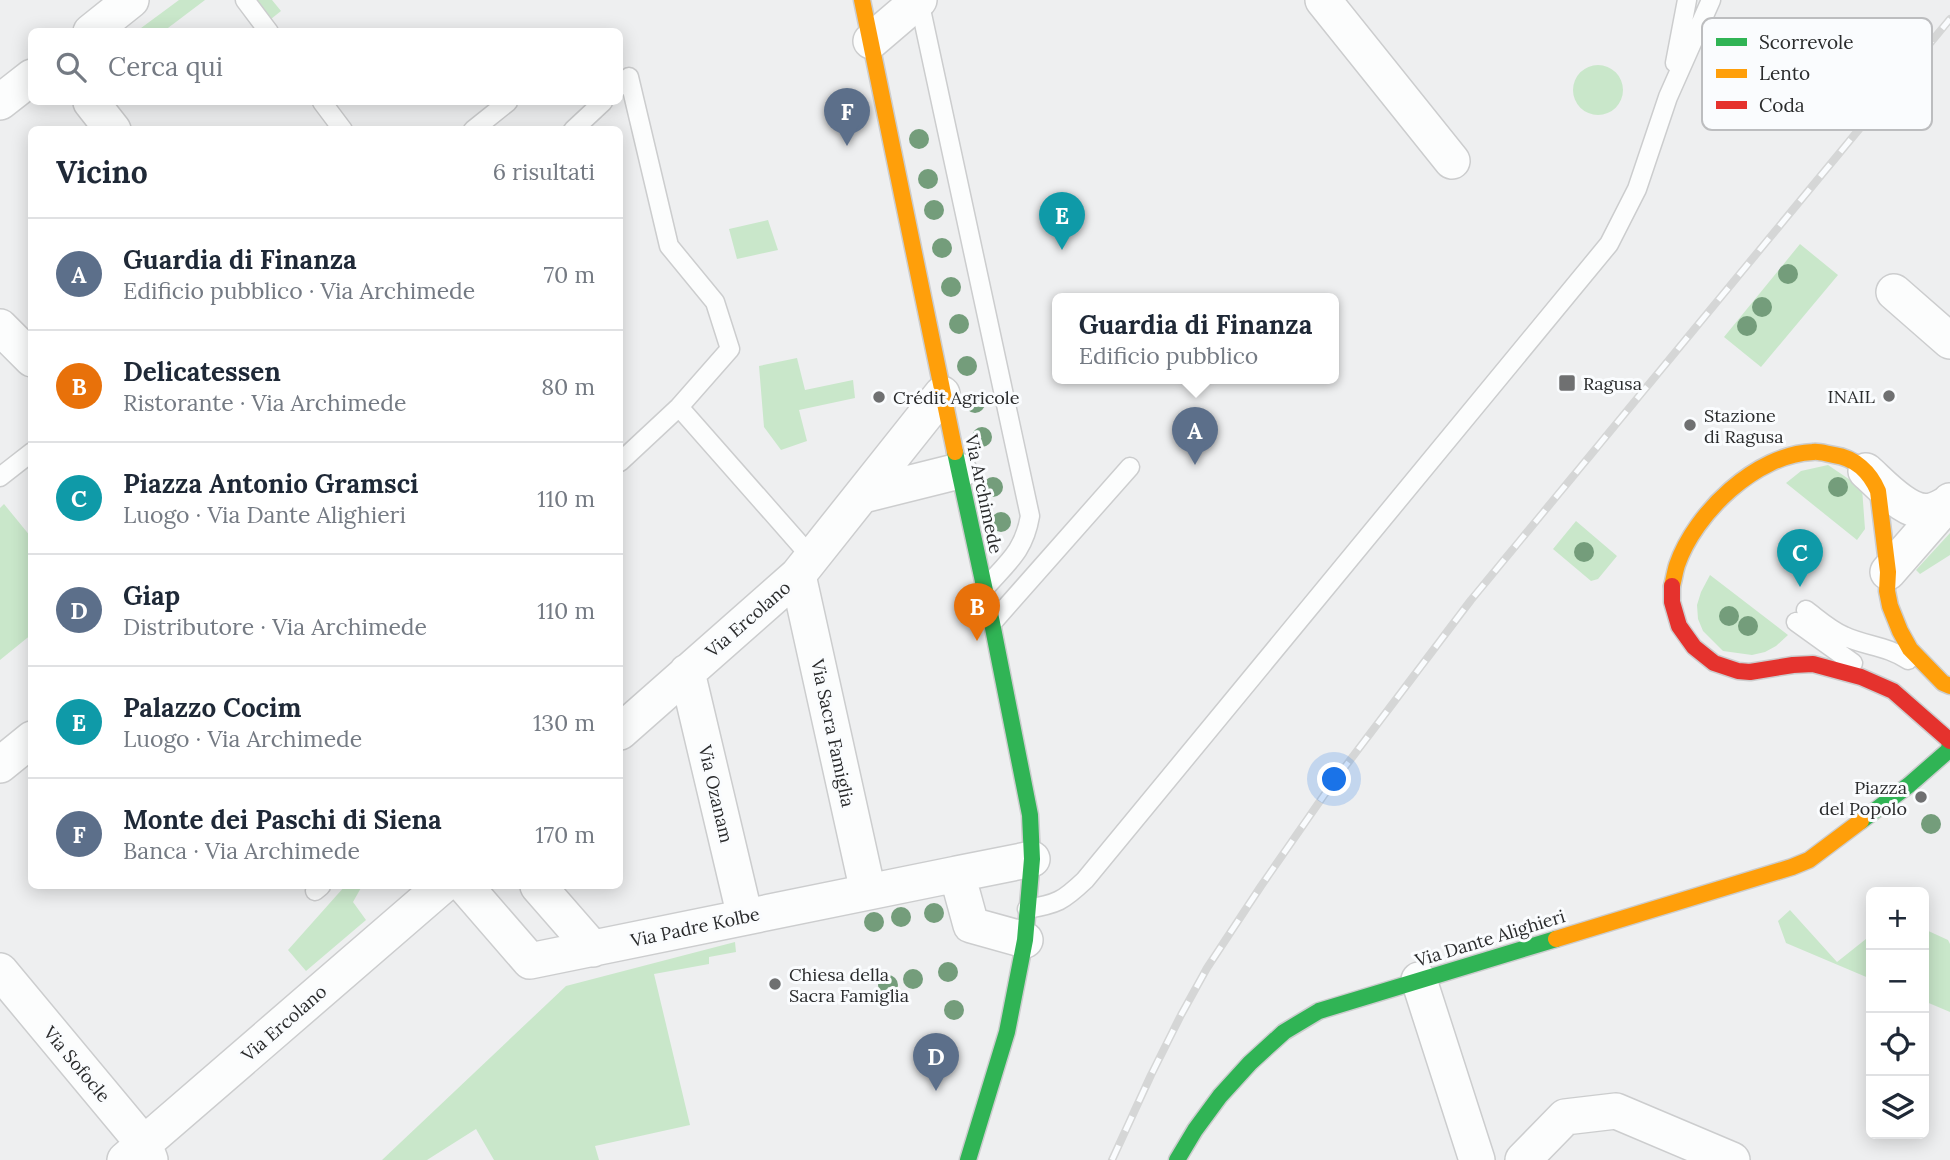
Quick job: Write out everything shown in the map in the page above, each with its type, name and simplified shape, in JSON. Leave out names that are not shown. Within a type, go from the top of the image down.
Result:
[{"type":"street","points":[[94,18],[131,0]]},
{"type":"street","name":"Via Archimede","points":[[862,0],[1030,815],[1032,859],[1026,925],[1007,1032],[968,1160]]},
{"type":"street","points":[[871,41],[919,0]]},
{"type":"street","points":[[1323,0],[1452,161]]},
{"type":"street","points":[[0,102],[28,80]]},
{"type":"street","points":[[93,105],[110,126]]},
{"type":"street","points":[[1894,292],[1950,341]]},
{"type":"street","points":[[0,327],[28,355]]},
{"type":"street","name":"Via Ercolano","points":[[623,729],[805,566],[942,394]]},
{"type":"street","points":[[1948,502],[1932,511],[1908,507],[1851,459],[1833,453],[1818,450],[1779,458],[1740,481],[1711,508],[1683,552],[1671,589],[1672,603],[1683,634],[1702,654],[1733,670],[1747,672],[1811,664],[1845,672],[1889,688],[1950,748]]},
{"type":"street","points":[[863,495],[959,471]]},
{"type":"street","points":[[1866,471],[1878,491],[1890,606],[1910,649],[1947,685]]},
{"type":"street","points":[[1888,572],[1948,502]]},
{"type":"street","name":"Via Sacra Famiglia","points":[[805,566],[868,892]]},
{"type":"street","name":"Via Ozanam","points":[[687,672],[745,916]]},
{"type":"street","points":[[0,765],[28,742]]},
{"type":"street","name":"Via Dante Alighieri","points":[[1177,1160],[1220,1096],[1250,1063],[1284,1032],[1319,1011],[1809,860],[1909,785],[1950,748]]},
{"type":"street","name":"Via Padre Kolbe","points":[[468,889],[530,961],[1032,859]]},
{"type":"street","points":[[957,874],[971,925],[1026,925]]},
{"type":"street","name":"Via Ercolano","points":[[140,1155],[439,889]]},
{"type":"street","points":[[541,889],[593,949]]},
{"type":"street","name":"Via Sofocle","points":[[0,971],[140,1155]]},
{"type":"street","points":[[1419,980],[1477,1160]]},
{"type":"street","points":[[1523,1160],[1565,1117],[1616,1111],[1732,1160]]},
{"type":"lane","points":[[244,0],[266,28]]},
{"type":"lane","points":[[919,0],[1030,516],[1027,533],[1020,548],[985,588]]},
{"type":"lane","points":[[1668,97],[1687,0]]},
{"type":"lane","points":[[1703,18],[1711,0]]},
{"type":"lane","points":[[1026,925],[1067,897],[1084,880],[1609,244],[1637,189],[1668,97],[1702,20]]},
{"type":"lane","points":[[623,83],[629,77],[669,246],[715,302],[730,349],[679,407],[623,458]]},
{"type":"lane","points":[[324,105],[340,126]]},
{"type":"lane","points":[[478,126],[504,105]]},
{"type":"lane","points":[[577,126],[600,105]]},
{"type":"lane","points":[[679,407],[805,566]]},
{"type":"lane","points":[[0,477],[28,455]]},
{"type":"lane","points":[[992,623],[1130,467]]},
{"type":"lane","points":[[1889,688],[1801,616],[1847,638],[1898,653],[1947,685]]},
{"type":"green space","points":[[179,0],[205,0],[168,28],[141,28]]},
{"type":"green space","points":[[256,0],[272,0],[281,11],[271,19]]},
{"type":"green space","points":[[1598,65],[1616,72],[1623,90],[1616,108],[1598,115],[1580,108],[1573,90],[1580,72]]},
{"type":"green space","points":[[768,220],[778,250],[737,259],[729,229]]},
{"type":"green space","points":[[1800,244],[1838,275],[1761,367],[1724,337]]},
{"type":"green space","points":[[797,358],[805,390],[853,380],[855,398],[799,410],[807,441],[781,450],[764,427],[759,366]]},
{"type":"green space","points":[[1828,465],[1862,488],[1865,529],[1857,540],[1786,483],[1801,471]]},
{"type":"green space","points":[[4,504],[28,533],[28,637],[0,660],[0,508]]},
{"type":"green space","points":[[1576,521],[1617,556],[1598,579],[1591,581],[1553,549]]},
{"type":"green space","points":[[1950,533],[1950,555],[1920,574],[1916,570]]},
{"type":"green space","points":[[1710,575],[1788,635],[1765,652],[1752,655],[1723,651],[1703,631],[1698,619],[1697,605]]},
{"type":"green space","points":[[342,889],[360,889],[353,902],[366,920],[306,971],[288,950]]},
{"type":"green space","points":[[1790,910],[1837,962],[1866,939],[1866,977],[1786,943],[1778,921]]},
{"type":"green space","points":[[1929,931],[1948,940],[1950,944],[1950,1012],[1929,1003]]},
{"type":"green space","points":[[735,942],[736,952],[709,957],[709,964],[654,974],[690,1125],[595,1146],[599,1160],[494,1160],[476,1129],[427,1160],[382,1160],[566,986]]},
{"type":"railway","points":[[1932,41],[1950,19]]},
{"type":"railway","points":[[1112,1160],[1151,1075],[1207,968],[1329,788],[1471,600],[1858,130]]},
{"type":"traffic: fast","points":[[955,452],[1030,815],[1032,859],[1025,940],[1007,1032],[968,1160]]},
{"type":"traffic: fast","points":[[1861,821],[1909,785],[1949,750],[1950,741]]},
{"type":"traffic: fast","points":[[1177,1160],[1220,1096],[1250,1063],[1284,1032],[1319,1011],[1556,939]]},
{"type":"traffic: slow","points":[[862,0],[955,452]]},
{"type":"traffic: slow","points":[[1672,586],[1677,565],[1698,526],[1730,490],[1750,475],[1770,463],[1792,455],[1815,452],[1849,459],[1871,478],[1878,491],[1888,572],[1887,591],[1900,631],[1910,649],[1943,683],[1950,686]]},
{"type":"traffic: slow","points":[[1556,939],[1792,867],[1809,860],[1861,821]]},
{"type":"traffic: jam","points":[[1672,586],[1672,602],[1679,626],[1694,647],[1714,663],[1750,672],[1813,664],[1861,677],[1893,691],[1950,741]]},
{"type":"place","name":"Monte dei Paschi di Siena","points":[[847,146]]},
{"type":"place","name":"Palazzo Cocim","points":[[1062,250]]},
{"type":"place","name":"Ragusa","points":[[1567,383]]},
{"type":"place","name":"INAIL","points":[[1889,396]]},
{"type":"place","name":"Crédit Agricole","points":[[879,397]]},
{"type":"place","name":"Stazione di Ragusa","points":[[1690,425]]},
{"type":"place","name":"Guardia di Finanza","points":[[1195,465]]},
{"type":"place","name":"Piazza Antonio Gramsci","points":[[1800,587]]},
{"type":"place","name":"Delicatessen","points":[[977,641]]},
{"type":"place","name":"Piazza del Popolo","points":[[1921,797]]},
{"type":"place","name":"Chiesa della Sacra Famiglia","points":[[775,984]]},
{"type":"place","name":"Giap","points":[[936,1091]]}]
